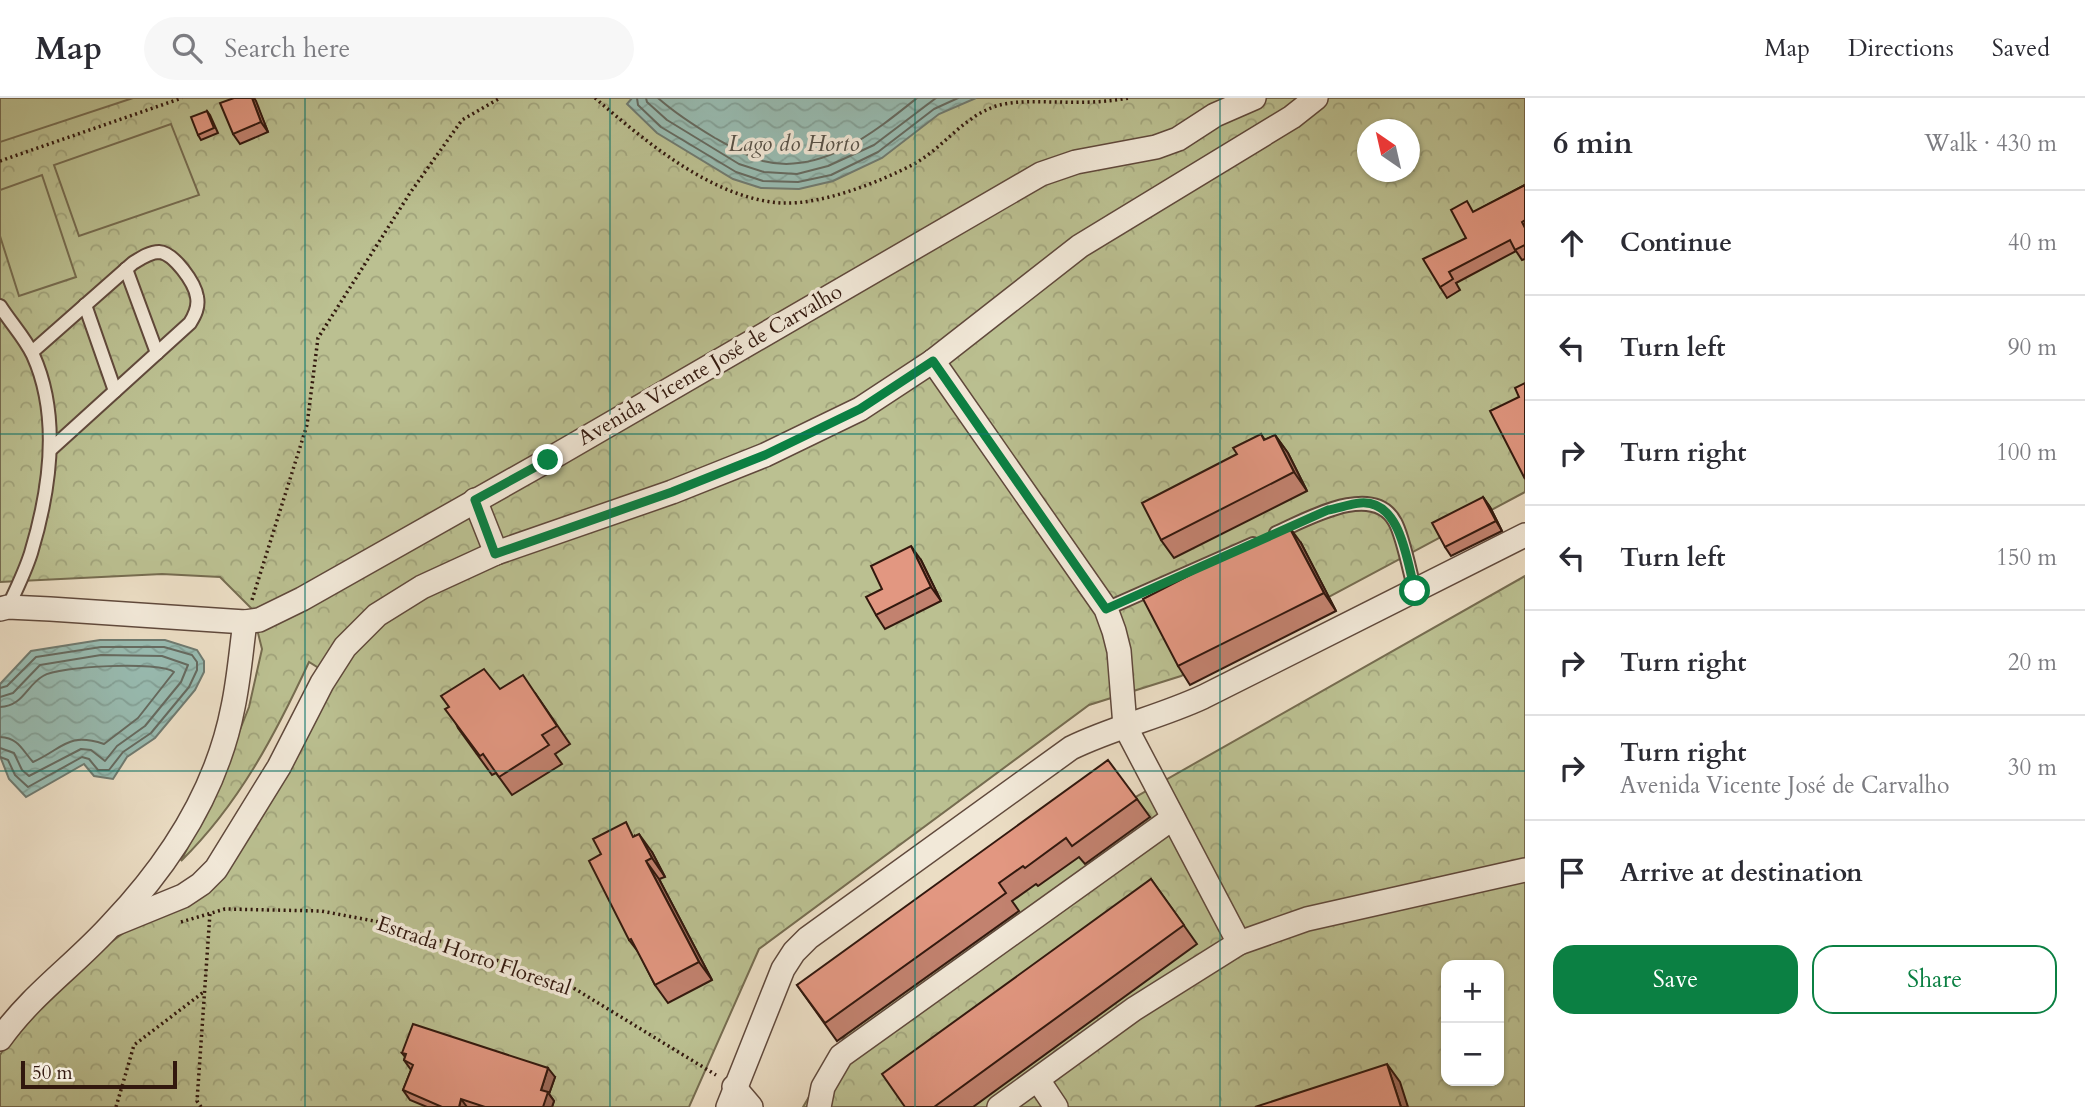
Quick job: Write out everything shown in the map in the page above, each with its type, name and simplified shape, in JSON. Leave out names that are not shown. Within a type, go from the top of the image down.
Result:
[{"type":"street","name":"Avenida Vicente José de Carvalho","points":[[4,608],[245,622],[280,611],[1041,174],[1076,162],[1156,147],[1178,139],[1215,115],[1254,98]]},
{"type":"street","points":[[106,930],[183,897],[216,869],[279,767],[322,683],[345,647],[377,615],[422,587],[495,554],[672,492],[765,455],[860,409],[933,361],[1080,246],[1292,117],[1316,98]]},
{"type":"street","points":[[933,361],[1106,609],[1119,651],[1125,726],[1238,943]]},
{"type":"street","points":[[475,500],[495,554]]},
{"type":"street","points":[[751,1107],[731,1097],[783,970],[794,952],[808,938],[1071,748],[1097,735],[1155,718],[1203,697],[1525,536]]},
{"type":"street","points":[[0,1039],[33,998],[106,930],[163,864],[194,815],[220,756],[233,708],[245,622]]},
{"type":"street","points":[[819,1107],[823,1087],[841,1056],[1173,818]]},
{"type":"street","points":[[999,1107],[1134,1009],[1238,943],[1307,919],[1525,870]]},
{"type":"street","points":[[1038,1080],[1056,1107]]},
{"type":"lane","points":[[32,352],[126,269],[147,255],[159,252],[171,256],[194,286],[198,299],[197,311],[190,323],[50,450]]},
{"type":"lane","points":[[126,269],[157,353]]},
{"type":"lane","points":[[85,305],[115,391]]},
{"type":"lane","points":[[0,306],[32,352],[45,387],[50,450],[42,510],[30,555],[4,608]]},
{"type":"lane","points":[[1106,609],[1328,510],[1363,502],[1384,508],[1396,522],[1415,591]]},
{"type":"path","points":[[0,161],[182,98]]},
{"type":"path","points":[[245,622],[307,425],[318,338],[410,193],[462,120],[499,98]]},
{"type":"path","points":[[595,98],[682,167],[752,198],[785,203],[834,195],[895,173],[917,162],[972,118],[997,106],[1025,102],[1071,103],[1129,98]]},
{"type":"path","name":"Estrada Horto Florestal","points":[[177,924],[225,909],[321,911],[390,924],[567,984],[731,1097]]},
{"type":"path","points":[[201,1107],[197,1101],[210,913]]},
{"type":"path","points":[[116,1107],[134,1045],[205,991]]},
{"type":"green space","points":[[0,98],[1525,98],[1525,492],[1181,676],[1089,705],[759,949],[689,1107],[0,1107],[0,1055],[19,1025],[77,967],[193,882],[238,832],[333,677],[309,662],[254,768],[221,816],[181,861],[218,785],[249,707],[262,649],[252,609],[220,577],[162,574],[0,582]]},
{"type":"green space","points":[[0,98],[133,98],[0,142]]},
{"type":"green space","points":[[171,124],[199,195],[79,236],[54,165]]},
{"type":"green space","points":[[42,175],[76,277],[19,296],[0,236],[0,190]]},
{"type":"green space","points":[[1525,576],[1525,1107],[803,1107],[910,925]]},
{"type":"water","name":"Lago do Horto","points":[[632,98],[976,98],[939,114],[882,158],[833,181],[799,189],[761,188],[733,179],[657,133],[627,104]]},
{"type":"water","points":[[100,640],[165,640],[197,650],[204,661],[204,672],[195,690],[155,738],[127,757],[113,779],[94,776],[84,764],[26,797],[9,779],[0,756],[0,684],[31,651]]},
{"type":"building","points":[[234,98],[252,98],[261,122],[233,134],[220,103]]},
{"type":"building","points":[[207,111],[214,128],[198,135],[191,117]]},
{"type":"building","points":[[1525,185],[1525,220],[1522,222],[1525,228],[1525,245],[1515,250],[1510,240],[1449,272],[1453,279],[1440,287],[1423,259],[1466,238],[1451,210],[1467,201],[1473,212]]},
{"type":"building","points":[[1525,383],[1525,479],[1490,411],[1519,397],[1515,388]]},
{"type":"building","points":[[1261,434],[1264,440],[1275,435],[1294,472],[1161,540],[1142,503],[1237,454],[1233,448]]},
{"type":"building","points":[[1483,497],[1496,521],[1445,547],[1432,523]]},
{"type":"building","points":[[1288,525],[1324,593],[1178,666],[1143,599]]},
{"type":"building","points":[[911,546],[931,587],[876,615],[866,597],[882,589],[871,566]]},
{"type":"building","points":[[484,669],[500,689],[523,675],[557,726],[542,735],[549,745],[499,777],[445,709],[449,707],[441,696]]},
{"type":"building","points":[[1108,760],[1137,799],[1072,846],[1066,838],[999,883],[1006,893],[825,1023],[797,985]]},
{"type":"building","points":[[626,822],[633,837],[639,834],[652,858],[646,861],[699,962],[655,985],[589,861],[601,854],[593,839]]},
{"type":"building","points":[[1151,879],[1184,925],[934,1107],[905,1107],[882,1074]]},
{"type":"building","points":[[413,1024],[548,1068],[541,1090],[548,1092],[543,1107],[485,1107],[461,1099],[459,1107],[442,1107],[403,1090],[413,1065],[404,1060],[406,1054],[402,1053]]},
{"type":"building","points":[[1387,1064],[1401,1107],[1255,1107]]},
{"type":"route","points":[[548,460],[475,500],[495,554],[672,492],[765,455],[860,409],[933,361],[1106,609],[1328,510],[1363,502],[1384,508],[1396,522],[1415,591]]}]
